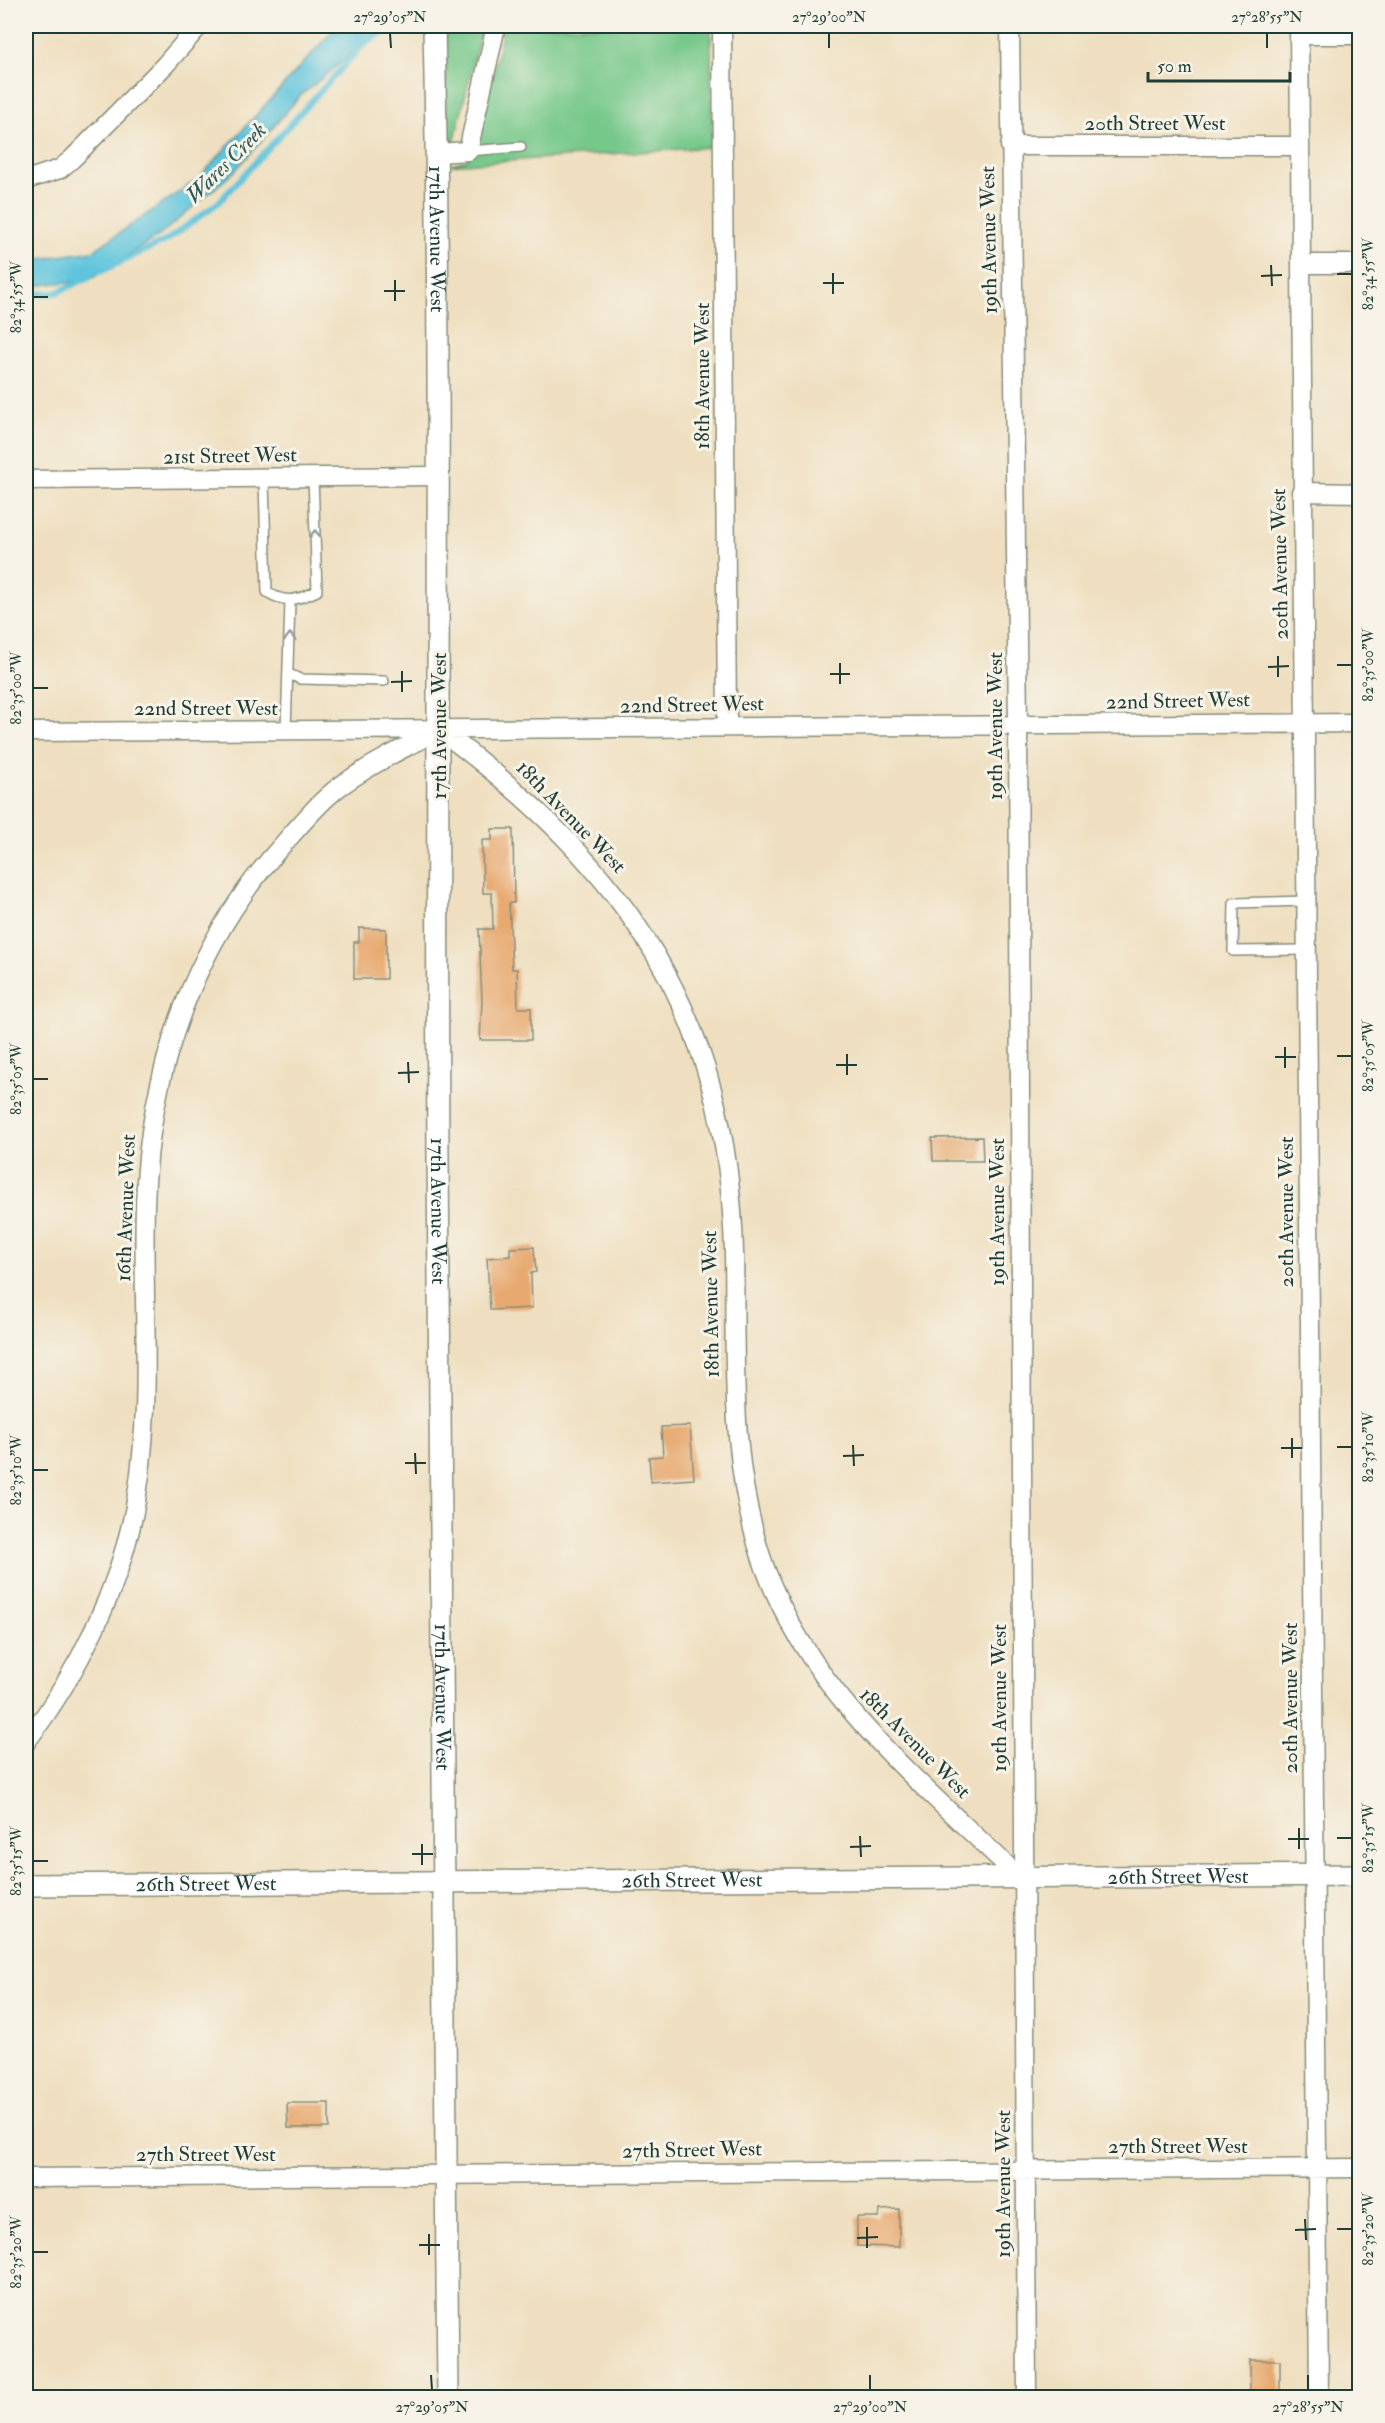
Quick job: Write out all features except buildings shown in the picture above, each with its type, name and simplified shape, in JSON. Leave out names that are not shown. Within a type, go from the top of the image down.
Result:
[{"type":"street","points":[[26,180],[60,169],[72,159],[165,65],[199,26]]},
{"type":"street","name":"17th Avenue West","points":[[434,26],[437,153],[436,476],[440,730],[438,1153],[446,1884],[448,2397]]},
{"type":"street","points":[[437,153],[468,151],[496,26]]},
{"type":"street","name":"18th Avenue West","points":[[722,26],[727,727]]},
{"type":"street","name":"19th Avenue West","points":[[1010,26],[1018,725],[1022,1880],[1027,2397]]},
{"type":"street","points":[[1300,30],[1359,35]]},
{"type":"street","name":"20th Avenue West","points":[[1300,30],[1301,492],[1306,722],[1318,2397]]},
{"type":"street","name":"20th Street West","points":[[1011,146],[1299,146]]},
{"type":"street","points":[[1302,264],[1359,264]]},
{"type":"street","name":"21st Street West","points":[[26,480],[436,476]]},
{"type":"street","points":[[1301,492],[1359,493]]},
{"type":"street","name":"22nd Street West","points":[[26,732],[1359,723]]},
{"type":"street","name":"18th Avenue West","points":[[440,730],[490,767],[574,847],[636,923],[683,1004],[705,1066],[726,1144],[734,1250],[735,1421],[750,1516],[766,1570],[785,1613],[809,1655],[853,1715],[890,1754],[1022,1880]]},
{"type":"street","name":"16th Avenue West","points":[[26,1742],[72,1672],[94,1627],[116,1575],[132,1522],[144,1449],[147,1390],[145,1203],[150,1133],[160,1084],[180,1013],[202,962],[236,901],[264,864],[338,789],[385,757],[440,730]]},
{"type":"street","name":"26th Street West","points":[[26,1885],[1022,1880],[1359,1875]]},
{"type":"street","name":"27th Street West","points":[[26,2178],[1359,2168]]},
{"type":"lane","points":[[468,151],[521,147]]},
{"type":"lane","points":[[264,479],[267,592],[277,599],[290,601],[317,591],[313,477]]},
{"type":"lane","points":[[286,730],[290,601]]},
{"type":"lane","points":[[289,674],[300,679],[384,681]]},
{"type":"lane","points":[[1307,901],[1234,903],[1233,951],[1307,950]]},
{"type":"green space","points":[[445,26],[482,26],[454,142],[447,143]]},
{"type":"green space","points":[[504,26],[711,26],[712,147],[448,165],[466,160],[475,152]]},
{"type":"water","points":[[337,26],[385,26],[299,97],[235,171],[160,235],[91,279],[26,287],[26,261],[93,251],[198,179]]},
{"type":"waterway","name":"Wares Creek","points":[[100,272],[167,240],[218,203],[360,48],[391,26]]},
{"type":"waterway","name":"Wares Creek","points":[[26,294],[56,293],[91,276]]}]
